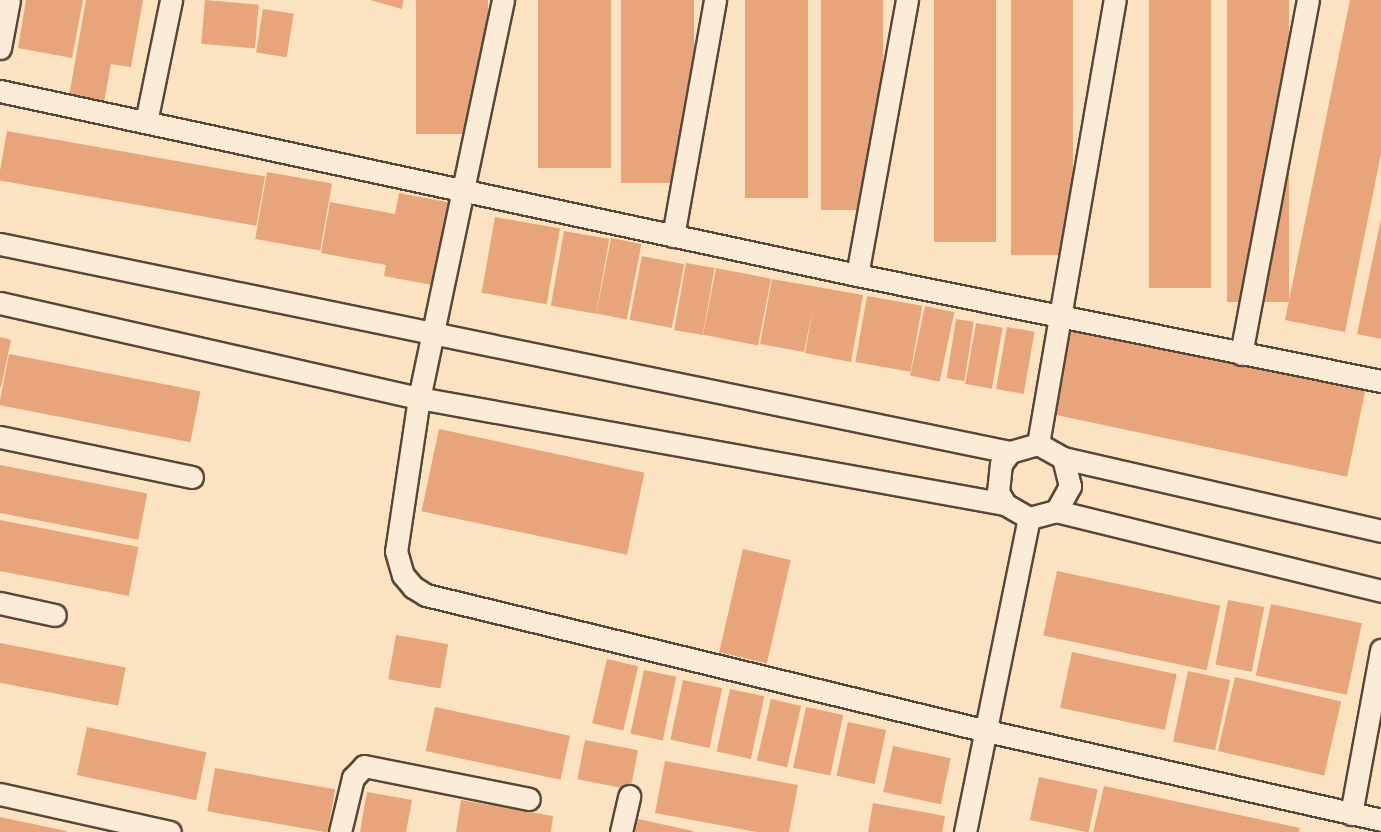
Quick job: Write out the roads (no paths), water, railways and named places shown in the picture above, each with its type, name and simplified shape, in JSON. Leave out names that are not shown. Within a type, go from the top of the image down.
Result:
[{"type":"street","points":[[0,48],[9,0]]},
{"type":"street","points":[[146,122],[171,0]]},
{"type":"street","points":[[503,0],[461,190],[419,398],[396,550],[403,575],[426,595],[987,731],[1381,820]]},
{"type":"street","points":[[674,236],[715,0]]},
{"type":"street","points":[[857,275],[907,0]]},
{"type":"street","points":[[1038,444],[1115,0]]},
{"type":"street","points":[[1241,354],[1308,0]]},
{"type":"street","points":[[0,91],[857,275],[1381,381]]},
{"type":"street","points":[[0,244],[1010,453],[1038,444],[1063,458],[1381,531]]},
{"type":"street","points":[[0,303],[419,398],[1005,504],[1029,518],[1056,511],[1381,591]]},
{"type":"street","points":[[0,437],[192,477]]},
{"type":"street","points":[[1005,504],[997,477],[1010,453]]},
{"type":"street","points":[[1056,511],[1070,486],[1063,458]]},
{"type":"street","points":[[965,832],[1029,518]]},
{"type":"street","points":[[0,603],[56,615]]},
{"type":"street","points":[[1351,814],[1381,650]]},
{"type":"street","points":[[340,832],[353,778],[364,766],[529,799]]},
{"type":"street","points":[[0,794],[170,832]]},
{"type":"street","points":[[621,832],[629,796]]}]
